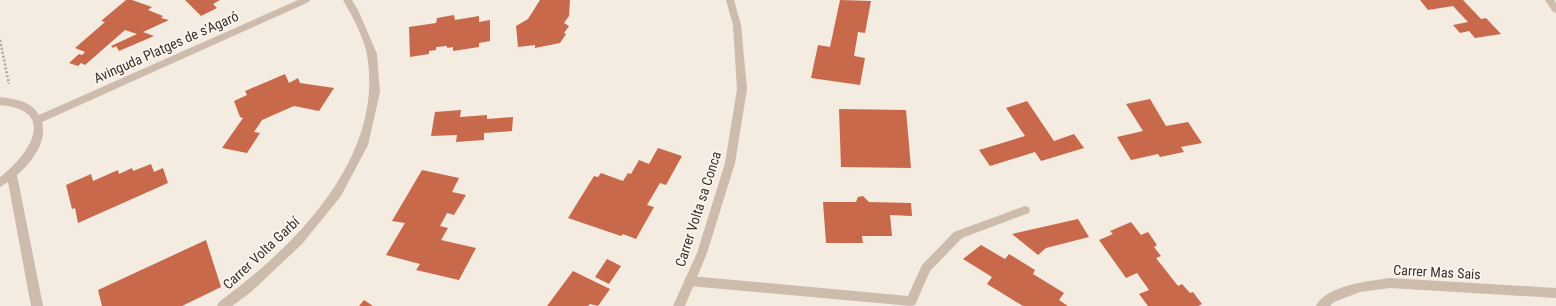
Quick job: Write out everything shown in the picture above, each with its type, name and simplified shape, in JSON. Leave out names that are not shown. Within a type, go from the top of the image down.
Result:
[{"type":"street","name":"Avinguda Platges de s'Agaró","points":[[38,120],[306,0]]},
{"type":"street","name":"Carrer Volta Garbí","points":[[223,306],[247,288],[298,240],[337,193],[363,145],[375,92],[372,54],[354,10],[347,0]]},
{"type":"street","name":"Carrer Volta sa Conca","points":[[679,306],[702,253],[730,163],[742,89],[737,25],[730,0]]},
{"type":"street","points":[[1549,0],[1556,10]]},
{"type":"street","points":[[0,102],[13,102],[29,108],[38,120],[39,132],[35,146],[26,161],[12,175],[0,183]]},
{"type":"street","points":[[12,175],[38,306]]},
{"type":"street","points":[[690,281],[911,301],[926,268],[958,235],[1026,210]]},
{"type":"street","name":"Carrer Mas Sais","points":[[1322,306],[1330,298],[1360,287],[1390,283],[1556,293]]},
{"type":"path","points":[[0,40],[13,102]]},
{"type":"building","points":[[126,0],[132,0],[152,7],[148,10],[163,16],[161,18],[169,20],[143,32],[154,36],[119,51],[116,46],[113,48],[111,46],[137,34],[125,30],[85,65],[81,63],[78,66],[69,63],[79,54],[82,55],[85,52],[75,48],[105,22],[101,21]]},
{"type":"building","points":[[185,0],[220,0],[213,4],[217,8],[201,16]]},
{"type":"building","points":[[540,0],[570,0],[569,16],[564,23],[569,26],[564,33],[566,34],[560,43],[535,48],[535,45],[518,47],[516,26],[528,19]]},
{"type":"building","points":[[840,0],[871,1],[865,33],[858,32],[854,56],[865,58],[860,85],[811,78],[818,45],[830,47]]},
{"type":"building","points":[[1420,0],[1463,0],[1481,19],[1486,18],[1501,34],[1475,38],[1469,31],[1460,33],[1453,25],[1468,22],[1453,6],[1428,10]]},
{"type":"building","points":[[454,15],[455,20],[479,16],[479,22],[490,20],[490,41],[479,43],[479,47],[453,51],[453,47],[436,47],[436,50],[429,51],[429,54],[410,57],[409,27],[436,23],[437,18]]},
{"type":"building","points":[[285,74],[289,83],[298,78],[300,83],[334,88],[319,111],[294,106],[262,120],[254,132],[260,133],[247,153],[222,148],[243,118],[240,117],[234,101],[247,95],[245,91]]},
{"type":"building","points":[[1150,99],[1166,126],[1188,122],[1202,143],[1181,147],[1184,152],[1160,157],[1158,154],[1131,160],[1117,137],[1143,131],[1126,104]]},
{"type":"building","points":[[1027,101],[1054,141],[1074,134],[1084,148],[1041,161],[1035,152],[990,166],[979,150],[1025,136],[1006,108]]},
{"type":"building","points":[[839,109],[906,110],[911,168],[841,167]]},
{"type":"building","points":[[461,110],[460,117],[487,115],[487,119],[513,117],[512,131],[484,133],[484,140],[456,142],[457,135],[431,136],[435,112]]},
{"type":"building","points":[[658,148],[682,156],[666,185],[660,183],[647,205],[654,207],[636,239],[623,234],[621,236],[568,218],[594,176],[598,177],[601,173],[623,181],[628,173],[631,174],[639,160],[649,164]]},
{"type":"building","points":[[151,164],[154,172],[163,168],[168,183],[78,223],[75,208],[72,209],[66,185],[91,174],[93,181],[118,170],[119,174],[132,168],[133,171]]},
{"type":"building","points":[[422,170],[459,178],[452,192],[466,195],[454,215],[447,213],[440,226],[448,228],[441,240],[476,248],[459,280],[416,270],[420,264],[386,255],[405,223],[392,221]]},
{"type":"building","points":[[863,196],[869,202],[911,203],[912,216],[890,215],[892,236],[862,236],[863,243],[826,243],[823,202],[856,202],[858,197]]},
{"type":"building","points":[[1078,219],[1089,237],[1046,248],[1038,255],[1012,234]]},
{"type":"building","points":[[1131,222],[1141,235],[1148,232],[1157,245],[1154,247],[1161,256],[1156,258],[1178,286],[1182,284],[1190,293],[1193,292],[1202,304],[1198,306],[1148,306],[1139,294],[1149,290],[1137,273],[1126,278],[1099,240],[1113,234],[1110,231]]},
{"type":"building","points":[[206,240],[221,287],[182,306],[102,306],[98,290]]},
{"type":"building","points":[[981,245],[1005,259],[1009,254],[1035,270],[1033,274],[1064,293],[1059,300],[1068,306],[1023,306],[987,284],[992,277],[963,259]]},
{"type":"building","points":[[607,259],[621,266],[609,284],[595,277]]},
{"type":"building","points":[[573,271],[610,289],[598,306],[590,304],[588,306],[547,306]]},
{"type":"building","points":[[364,300],[373,306],[359,306]]}]
